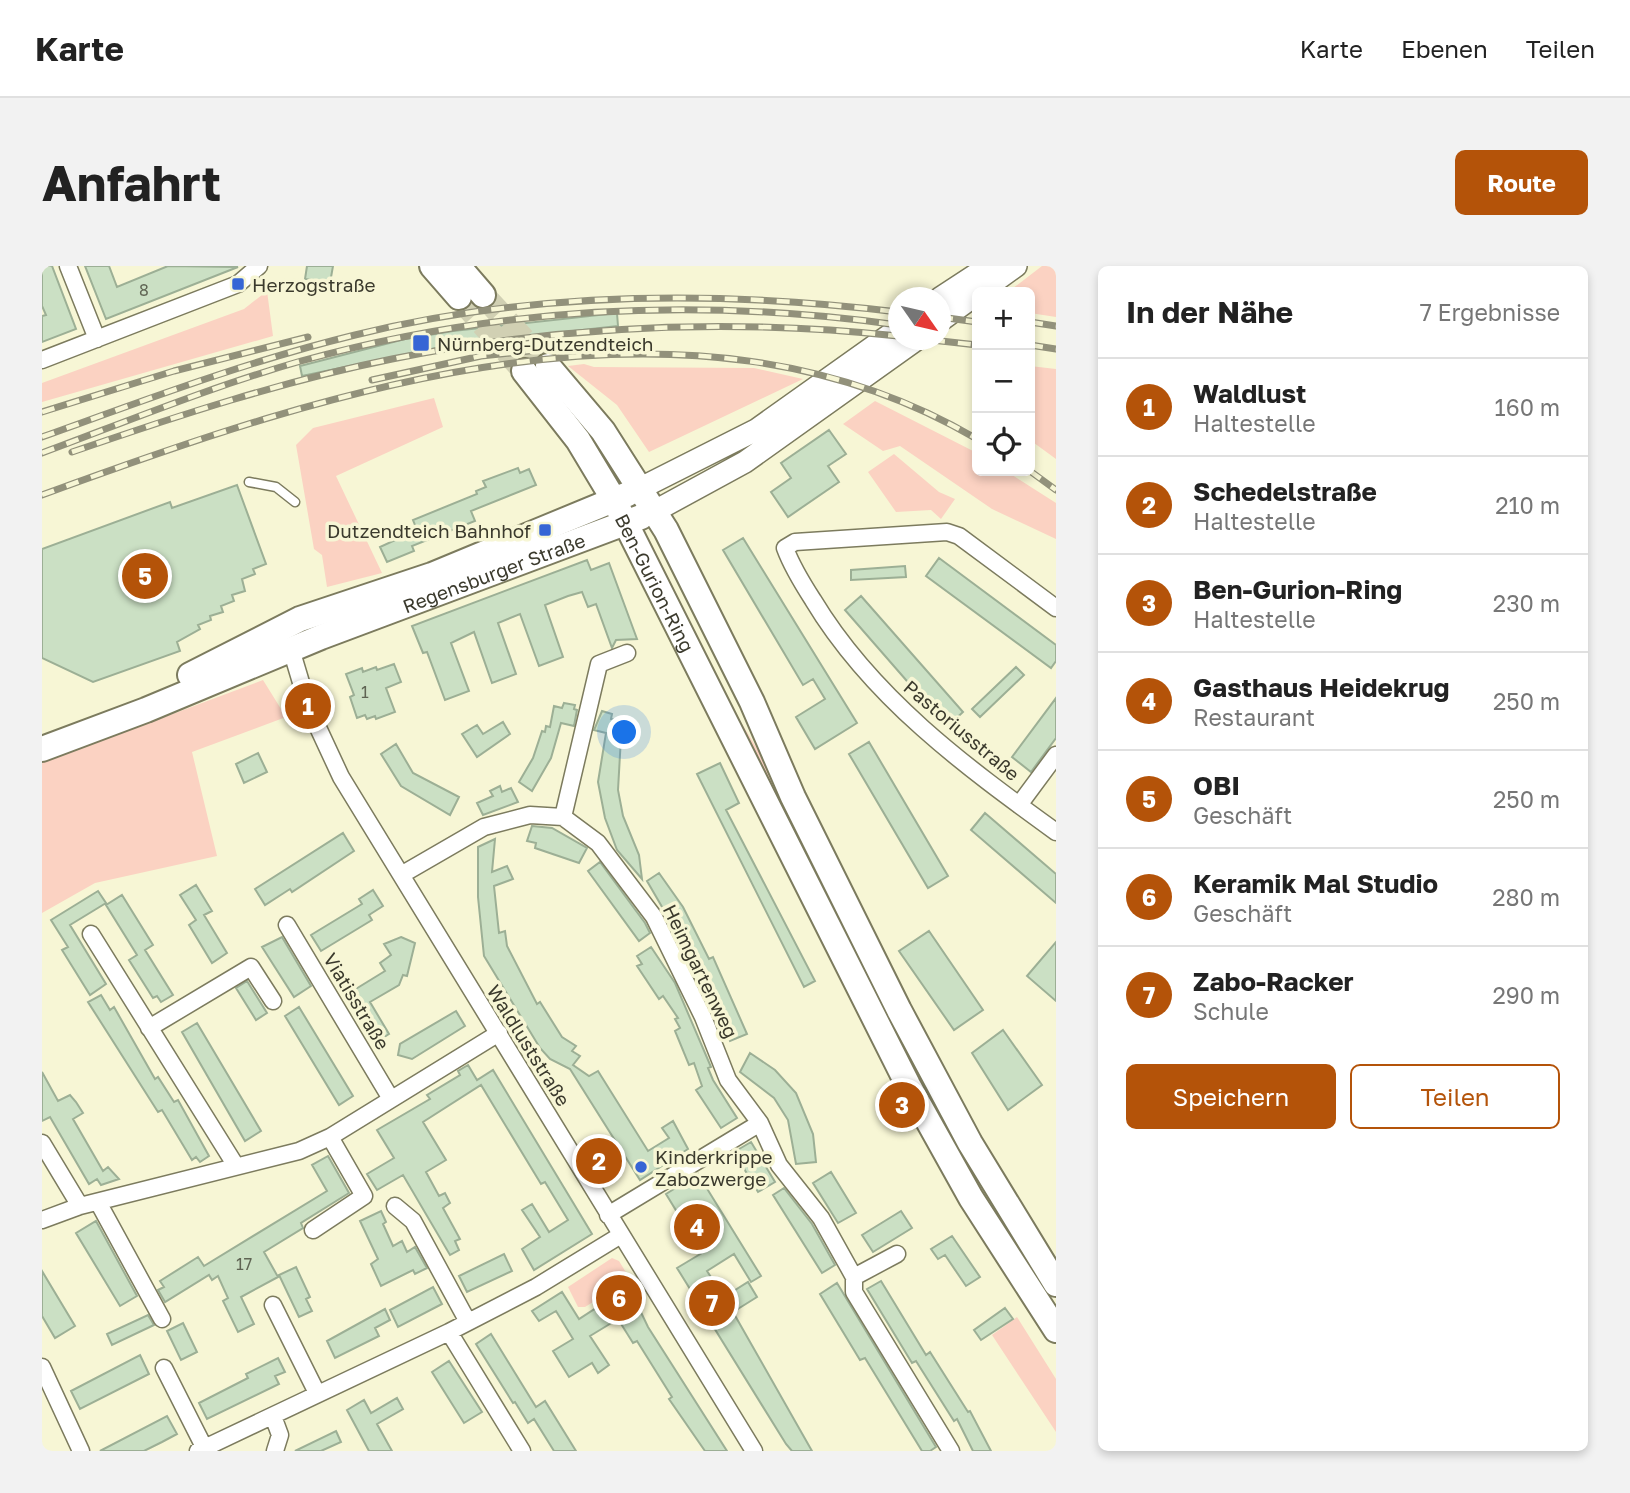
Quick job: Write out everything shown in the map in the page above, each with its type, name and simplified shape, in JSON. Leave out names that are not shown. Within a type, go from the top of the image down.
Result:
[{"type":"main road","points":[[432,266],[471,296],[458,266]]},
{"type":"main road","points":[[951,291],[989,266]]},
{"type":"main road","points":[[987,287],[1016,266]]},
{"type":"main road","points":[[951,313],[972,298]]},
{"type":"main road","name":"Regensburger Straße","points":[[42,734],[155,692],[309,615],[424,578],[641,488],[756,430],[888,336]]},
{"type":"main road","name":"Regensburger Straße","points":[[42,749],[155,706],[291,649],[655,511],[745,462],[902,350]]},
{"type":"main road","name":"Ben-Gurion-Ring","points":[[1056,1284],[1001,1197],[933,1076],[793,797],[737,670],[655,511],[603,430],[536,368],[626,523],[908,1085],[971,1198],[1056,1330]]},
{"type":"main road","points":[[291,649],[293,636],[309,615]]},
{"type":"street","points":[[68,266],[97,339]]},
{"type":"street","points":[[42,360],[238,284],[257,268]]},
{"type":"street","name":"Pastoriusstraße","points":[[1056,608],[958,536],[947,532],[783,542],[791,565],[828,626],[882,690],[928,734],[1056,832]]},
{"type":"street","name":"Waldluststraße","points":[[291,649],[308,706],[333,763],[754,1451]]},
{"type":"street","points":[[401,875],[484,827],[530,815],[563,817],[599,664],[627,653]]},
{"type":"street","name":"Pastoriusstraße","points":[[1019,805],[1056,755]]},
{"type":"street","name":"Heimgartenweg","points":[[563,817],[598,844],[654,917],[703,1017],[728,1080],[760,1123],[779,1165],[821,1218],[854,1277],[855,1292],[951,1451]]},
{"type":"street","name":"Viatisstraße","points":[[288,925],[391,1099]]},
{"type":"street","points":[[91,934],[236,1167]]},
{"type":"street","points":[[149,1028],[251,967],[273,1001]]},
{"type":"street","points":[[42,1220],[80,1206],[299,1151],[330,1137],[499,1033]]},
{"type":"street","points":[[608,1215],[760,1123]]},
{"type":"street","points":[[313,1230],[364,1196],[330,1137]]},
{"type":"street","points":[[42,1143],[80,1206]]},
{"type":"street","points":[[98,1202],[162,1319]]},
{"type":"street","points":[[395,1206],[413,1221],[468,1322]]},
{"type":"street","points":[[164,1368],[201,1449],[449,1332],[536,1287],[621,1235]]},
{"type":"street","points":[[854,1277],[897,1254]]},
{"type":"street","points":[[273,1305],[317,1393]]},
{"type":"street","points":[[449,1332],[522,1451]]},
{"type":"street","points":[[42,1367],[81,1451]]},
{"type":"street","points":[[273,1416],[279,1435],[275,1451]]},
{"type":"lane","points":[[249,482],[276,487],[295,502]]},
{"type":"shaded area","points":[[1042,266],[1056,266],[1056,317],[1035,314],[1035,287],[1015,287]]},
{"type":"shaded area","points":[[267,291],[273,336],[42,402],[42,383],[244,309]]},
{"type":"shaded area","points":[[584,364],[594,367],[754,368],[803,379],[649,452],[617,405],[568,366]]},
{"type":"shaded area","points":[[1035,367],[1056,369],[1056,459],[1035,444]]},
{"type":"shaded area","points":[[434,398],[443,427],[336,476],[382,573],[327,587],[322,555],[314,549],[296,445],[313,428]]},
{"type":"shaded area","points":[[875,401],[972,450],[972,476],[1014,476],[1056,503],[1056,539],[992,509],[900,446],[883,451],[843,424]]},
{"type":"shaded area","points":[[894,454],[939,492],[955,499],[941,519],[931,510],[896,512],[868,472]]},
{"type":"shaded area","points":[[650,541],[739,719],[767,765],[955,1131],[945,1136],[645,544]]},
{"type":"shaded area","points":[[263,680],[286,717],[192,752],[217,856],[95,883],[42,913],[42,763]]},
{"type":"shaded area","points":[[612,1258],[619,1261],[630,1279],[585,1307],[578,1307],[568,1287]]},
{"type":"shaded area","points":[[1017,1317],[1056,1379],[1056,1432],[992,1335]]},
{"type":"building","points":[[42,266],[52,266],[76,329],[42,342],[42,316],[46,315],[42,306]]},
{"type":"building","points":[[85,266],[109,266],[117,287],[168,266],[238,267],[106,319]]},
{"type":"building","points":[[307,266],[333,266],[330,283],[305,279]]},
{"type":"building","points":[[617,313],[618,326],[455,344],[302,376],[300,366],[405,339]]},
{"type":"building","points":[[829,430],[846,454],[828,466],[839,482],[788,517],[771,492],[791,478],[781,463]]},
{"type":"building","points":[[518,468],[520,473],[529,469],[536,485],[471,511],[475,521],[412,546],[414,551],[387,562],[380,547],[417,530],[413,520],[477,494],[476,491],[486,487],[483,481]]},
{"type":"building","points":[[237,485],[266,564],[253,569],[255,574],[242,579],[245,591],[232,595],[234,601],[221,606],[223,612],[210,616],[211,620],[198,625],[200,629],[177,642],[180,651],[93,682],[42,658],[42,549],[170,502],[172,508]]},
{"type":"building","points":[[743,538],[857,723],[815,749],[796,717],[825,699],[813,679],[803,685],[723,550]]},
{"type":"building","points":[[939,558],[1056,645],[1056,661],[1051,668],[926,576]]},
{"type":"building","points":[[587,560],[591,570],[609,563],[637,639],[616,640],[612,648],[596,604],[588,607],[582,592],[568,596],[545,605],[563,657],[539,666],[520,614],[498,623],[516,674],[492,683],[474,632],[451,643],[469,691],[445,700],[427,652],[423,653],[412,626]]},
{"type":"building","points":[[905,566],[906,577],[851,580],[851,570]]},
{"type":"building","points":[[861,596],[963,712],[947,727],[845,610]]},
{"type":"building","points":[[394,664],[401,682],[386,688],[395,712],[376,719],[375,716],[367,719],[365,715],[357,718],[350,697],[354,695],[346,674],[362,668],[363,672]]},
{"type":"building","points":[[1016,667],[1024,675],[980,717],[972,709]]},
{"type":"building","points":[[1056,698],[1056,738],[1031,772],[1012,757]]},
{"type":"building","points":[[564,703],[575,705],[574,709],[577,710],[574,726],[561,723],[551,758],[532,791],[519,782],[533,758],[542,731],[545,732],[546,726],[550,727],[554,706],[562,708]]},
{"type":"building","points":[[602,711],[612,714],[611,719],[621,721],[617,736],[621,737],[618,790],[623,816],[639,855],[642,879],[617,850],[605,818],[598,782],[606,733],[594,730]]},
{"type":"building","points":[[503,722],[510,734],[477,757],[462,734],[477,725],[483,734]]},
{"type":"building","points":[[869,742],[948,876],[928,888],[849,754]]},
{"type":"building","points":[[396,744],[413,773],[459,797],[450,815],[401,786],[381,754]]},
{"type":"building","points":[[258,753],[267,772],[244,783],[236,764]]},
{"type":"building","points":[[720,763],[739,803],[726,810],[815,981],[804,987],[697,774]]},
{"type":"building","points":[[500,786],[502,792],[511,788],[518,802],[483,815],[477,803],[493,796],[490,791]]},
{"type":"building","points":[[985,813],[1056,874],[1056,903],[971,830]]},
{"type":"building","points":[[532,826],[552,828],[587,848],[579,863],[535,848],[536,843],[527,841]]},
{"type":"building","points":[[343,833],[354,851],[292,892],[290,889],[265,905],[255,889]]},
{"type":"building","points":[[495,839],[492,872],[507,866],[513,879],[494,886],[499,933],[505,931],[507,946],[537,1004],[540,1002],[562,1037],[576,1046],[572,1051],[580,1056],[573,1065],[589,1076],[598,1071],[648,1151],[669,1138],[662,1128],[673,1121],[688,1149],[640,1180],[570,1069],[550,1059],[540,1048],[484,956],[478,897],[478,847]]},
{"type":"building","points":[[600,862],[650,933],[639,941],[588,871]]},
{"type":"building","points":[[659,873],[683,907],[709,959],[713,957],[747,1034],[730,1041],[701,974],[647,881]]},
{"type":"building","points":[[196,885],[212,911],[204,915],[227,953],[212,963],[189,925],[196,920],[180,895]]},
{"type":"building","points":[[373,890],[383,906],[369,915],[372,920],[321,951],[311,935],[362,904],[359,899]]},
{"type":"building","points":[[98,891],[106,903],[70,925],[106,984],[90,995],[62,950],[68,947],[51,920]]},
{"type":"building","points":[[122,895],[153,945],[145,950],[173,995],[161,1002],[157,996],[153,998],[129,960],[137,955],[106,905]]},
{"type":"building","points":[[929,931],[983,1010],[954,1030],[899,951]]},
{"type":"building","points":[[282,937],[311,986],[294,997],[262,947]]},
{"type":"building","points":[[401,937],[415,943],[407,976],[403,975],[399,985],[370,1002],[389,1034],[378,1041],[346,995],[385,971],[380,963],[391,955],[384,944]]},
{"type":"building","points":[[1056,942],[1056,1001],[1027,976]]},
{"type":"building","points":[[651,947],[675,983],[711,1067],[708,1068],[713,1080],[737,1118],[721,1128],[696,1090],[702,1086],[694,1063],[689,1065],[675,1031],[680,1028],[675,1019],[678,1018],[663,996],[659,999],[637,966],[642,964],[637,956]]},
{"type":"building","points":[[247,981],[267,1013],[256,1020],[236,988]]},
{"type":"building","points":[[101,995],[110,1010],[114,1007],[155,1079],[158,1077],[174,1102],[178,1100],[209,1156],[200,1162],[196,1157],[192,1160],[162,1110],[158,1112],[88,1002]]},
{"type":"building","points":[[299,1007],[353,1096],[339,1105],[285,1016]]},
{"type":"building","points":[[456,1011],[465,1026],[412,1059],[398,1055],[400,1044]]},
{"type":"building","points":[[197,1023],[261,1131],[245,1141],[182,1032]]},
{"type":"building","points":[[1003,1030],[1042,1085],[1008,1110],[972,1053]]},
{"type":"building","points":[[750,1053],[775,1070],[796,1093],[813,1134],[816,1162],[796,1164],[788,1120],[774,1098],[740,1072]]},
{"type":"building","points":[[468,1065],[477,1080],[493,1070],[592,1234],[534,1270],[522,1249],[540,1237],[522,1210],[532,1204],[549,1232],[568,1220],[545,1182],[541,1184],[481,1085],[423,1122],[446,1160],[426,1172],[439,1196],[445,1193],[450,1203],[443,1208],[460,1239],[455,1241],[459,1250],[450,1255],[403,1175],[377,1190],[367,1174],[394,1158],[377,1130],[430,1099],[427,1095],[460,1075],[458,1071]]},
{"type":"building","points":[[42,1072],[58,1101],[70,1095],[76,1102],[83,1113],[73,1119],[103,1171],[108,1167],[119,1179],[101,1185],[97,1179],[89,1184],[50,1117],[42,1121]]},
{"type":"building","points":[[751,1142],[775,1182],[758,1192],[734,1152]]},
{"type":"building","points":[[328,1156],[349,1193],[301,1223],[303,1228],[264,1252],[278,1277],[241,1297],[254,1324],[238,1332],[223,1301],[228,1298],[218,1276],[212,1280],[209,1275],[165,1302],[158,1290],[164,1287],[160,1281],[198,1257],[204,1266],[327,1191],[312,1165]]},
{"type":"building","points":[[831,1172],[856,1213],[838,1223],[813,1183]]},
{"type":"building","points":[[698,1174],[761,1276],[751,1282],[734,1254],[707,1271],[724,1297],[748,1282],[757,1297],[733,1312],[812,1451],[792,1451],[786,1444],[677,1268],[702,1253],[666,1194]]},
{"type":"building","points":[[784,1188],[812,1224],[835,1265],[822,1273],[773,1195]]},
{"type":"building","points":[[381,1211],[386,1222],[383,1224],[393,1246],[402,1241],[407,1252],[415,1247],[427,1268],[415,1274],[413,1270],[381,1286],[371,1264],[378,1259],[360,1221]]},
{"type":"building","points":[[901,1211],[912,1228],[873,1252],[862,1235]]},
{"type":"building","points":[[96,1221],[137,1296],[120,1306],[76,1233]]},
{"type":"building","points":[[952,1236],[980,1277],[966,1286],[945,1255],[938,1259],[931,1249]]},
{"type":"building","points":[[504,1254],[512,1271],[467,1292],[459,1276]]},
{"type":"building","points":[[296,1267],[310,1297],[306,1299],[312,1311],[299,1317],[279,1275]]},
{"type":"building","points":[[42,1271],[75,1326],[55,1338],[42,1316]]},
{"type":"building","points":[[881,1281],[926,1355],[930,1352],[968,1412],[970,1411],[991,1451],[973,1451],[957,1419],[954,1421],[916,1361],[912,1363],[867,1289]]},
{"type":"building","points":[[837,1283],[936,1447],[930,1451],[922,1451],[865,1358],[860,1360],[820,1294]]},
{"type":"building","points":[[633,1284],[644,1302],[638,1306],[648,1327],[727,1451],[705,1451],[669,1399],[672,1397],[637,1341],[633,1343],[618,1319],[590,1336],[609,1365],[598,1373],[592,1363],[569,1377],[553,1351],[573,1339],[556,1311],[539,1321],[532,1311],[562,1292],[579,1319]]},
{"type":"building","points":[[433,1287],[442,1304],[398,1327],[390,1310]]},
{"type":"building","points":[[1005,1308],[1013,1319],[981,1340],[974,1330]]},
{"type":"building","points":[[385,1309],[390,1320],[375,1328],[379,1336],[335,1358],[327,1341]]},
{"type":"building","points":[[148,1315],[154,1325],[112,1345],[107,1334]]},
{"type":"building","points":[[183,1323],[197,1352],[181,1360],[167,1331]]},
{"type":"building","points":[[491,1334],[536,1407],[545,1401],[576,1451],[554,1451],[534,1419],[528,1423],[515,1402],[513,1403],[476,1344]]},
{"type":"building","points":[[140,1355],[149,1374],[80,1409],[71,1391]]},
{"type":"building","points":[[278,1358],[285,1372],[275,1376],[279,1384],[207,1419],[199,1403],[248,1378],[246,1374]]},
{"type":"building","points":[[449,1361],[482,1412],[464,1423],[432,1372]]},
{"type":"building","points":[[397,1398],[403,1409],[377,1424],[392,1451],[369,1451],[347,1410],[364,1400],[371,1413]]},
{"type":"building","points":[[167,1416],[177,1434],[162,1442],[144,1451],[100,1451]]},
{"type":"building","points":[[336,1431],[341,1442],[321,1451],[295,1451]]},
{"type":"tunnel","points":[[483,295],[548,366]]},
{"type":"tunnel","points":[[459,297],[524,371]]},
{"type":"railway","points":[[42,437],[197,382],[315,345],[422,320],[489,310],[625,299],[694,298],[762,300],[888,311]]},
{"type":"railway","points":[[42,453],[268,371],[375,343],[449,329],[523,318],[673,310],[748,311],[888,324]]},
{"type":"railway","points":[[951,318],[972,321]]},
{"type":"railway","points":[[1035,323],[1056,326]]},
{"type":"railway","points":[[72,452],[311,378],[392,359],[517,339],[644,328],[708,327],[771,327],[888,335]]},
{"type":"railway","points":[[42,412],[174,371],[308,337]]},
{"type":"railway","points":[[951,342],[972,344]]},
{"type":"railway","points":[[372,380],[481,356],[603,343]]},
{"type":"railway","points":[[1035,346],[1056,349]]},
{"type":"railway","points":[[42,495],[153,455],[269,418],[389,386],[510,364],[630,354],[750,361],[866,388],[972,437]]},
{"type":"railway","points":[[1035,475],[1056,490]]},
{"type":"place","name":"Herzogstraße","points":[[238,284]]},
{"type":"place","name":"Nürnberg-Dutzendteich","points":[[421,343]]},
{"type":"place","name":"Dutzendteich Bahnhof","points":[[545,530]]},
{"type":"place","name":"OBI","points":[[145,576]]},
{"type":"place","name":"Waldlust","points":[[308,706]]},
{"type":"place","name":"Ben-Gurion-Ring","points":[[902,1105]]},
{"type":"place","name":"Schedelstraße","points":[[599,1161]]},
{"type":"place","name":"Kinderkrippe Zabozwerge","points":[[641,1167]]},
{"type":"place","name":"Gasthaus Heidekrug","points":[[697,1227]]},
{"type":"place","name":"Keramik Mal Studio","points":[[619,1298]]},
{"type":"place","name":"Zabo-Racker","points":[[712,1303]]}]
